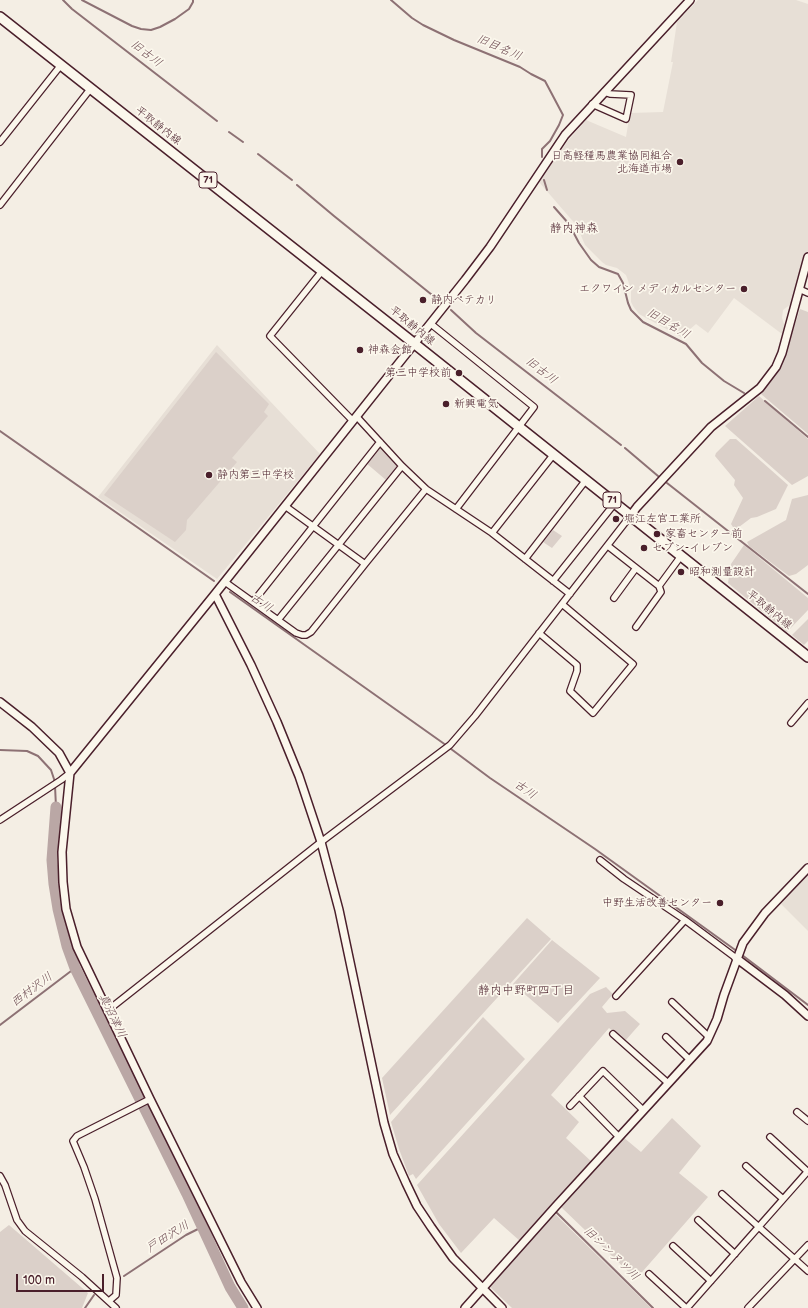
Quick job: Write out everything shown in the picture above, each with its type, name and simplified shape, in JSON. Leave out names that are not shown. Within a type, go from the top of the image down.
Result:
[{"type":"main road","name":"平取静内線","points":[[0,18],[322,270],[808,657]]},
{"type":"street","points":[[0,820],[70,773],[431,324],[490,247],[564,135],[690,0]]},
{"type":"street","points":[[0,142],[61,65]]},
{"type":"street","points":[[0,204],[91,88]]},
{"type":"street","points":[[592,104],[626,119],[631,95],[610,94],[604,92]]},
{"type":"street","points":[[107,1011],[321,842],[448,747],[475,716],[637,507],[711,427],[760,388],[768,379],[776,367],[782,353],[808,257]]},
{"type":"street","points":[[322,270],[270,336],[380,442],[426,489],[492,533],[570,594]]},
{"type":"street","points":[[799,289],[808,293]]},
{"type":"street","points":[[431,324],[534,407],[456,509]]},
{"type":"street","points":[[253,602],[380,442]]},
{"type":"street","points":[[492,533],[554,454]]},
{"type":"street","points":[[278,620],[402,466]]},
{"type":"street","points":[[525,559],[586,480]]},
{"type":"street","points":[[225,582],[296,633],[306,635],[311,632],[426,489]]},
{"type":"street","points":[[553,581],[615,503]]},
{"type":"street","points":[[286,506],[365,564]]},
{"type":"street","points":[[608,546],[659,586],[660,592],[636,626]]},
{"type":"street","points":[[659,586],[681,556]]},
{"type":"street","points":[[614,598],[636,568]]},
{"type":"street","points":[[215,594],[277,722],[299,776],[321,842],[339,910],[384,1123],[393,1154],[408,1189],[430,1227],[453,1258],[502,1308]]},
{"type":"street","points":[[538,633],[577,665],[577,672],[570,690],[593,713],[634,664],[562,604]]},
{"type":"street","points":[[0,702],[32,727],[59,753],[70,773],[62,852],[63,882],[66,909],[77,947],[148,1100],[241,1282],[257,1308]]},
{"type":"street","points":[[791,723],[808,703]]},
{"type":"street","points":[[600,860],[624,879],[685,920],[786,995],[808,1016]]},
{"type":"street","points":[[465,1308],[706,1041],[717,1019],[736,958],[749,934],[765,913],[808,868]]},
{"type":"street","points":[[616,996],[685,920]]},
{"type":"street","points":[[672,1002],[709,1037]]},
{"type":"street","points":[[613,1034],[668,1083]]},
{"type":"street","points":[[666,1037],[689,1059]]},
{"type":"street","points":[[570,1106],[602,1071],[643,1110]]},
{"type":"street","points":[[579,1096],[619,1137]]},
{"type":"street","points":[[109,1301],[116,1295],[117,1278],[95,1199],[73,1141],[77,1136],[148,1100]]},
{"type":"street","points":[[797,1112],[808,1121]]},
{"type":"street","points":[[649,1274],[687,1308],[759,1228],[808,1171],[770,1137]]},
{"type":"street","points":[[746,1166],[783,1199]]},
{"type":"street","points":[[0,1176],[5,1185],[17,1220],[25,1231],[82,1277],[116,1308]]},
{"type":"street","points":[[722,1194],[808,1271]]},
{"type":"street","points":[[698,1220],[735,1254]]},
{"type":"street","points":[[748,1308],[808,1245]]},
{"type":"street","points":[[673,1246],[712,1281]]},
{"type":"shaded area","name":"日高軽種馬農業協同組合 北海道市場","points":[[698,0],[796,0],[808,4],[808,251],[791,304],[783,310],[782,318],[785,327],[782,334],[734,298],[708,333],[696,324],[681,337],[639,314],[631,302],[631,289],[626,275],[617,268],[606,265],[585,245],[577,226],[539,182],[567,142],[586,120],[626,137],[630,113],[663,112],[673,62],[671,62],[677,22]]},
{"type":"shaded area","points":[[800,309],[808,312],[808,434],[761,394],[782,364]]},
{"type":"shaded area","name":"静内第三中学校","points":[[217,345],[320,454],[217,579],[98,497]]},
{"type":"shaded area","points":[[216,352],[269,404],[264,412],[268,416],[232,458],[237,462],[187,520],[186,530],[175,542],[104,495]]},
{"type":"shaded area","points":[[759,396],[808,439],[808,476],[792,485],[725,426]]},
{"type":"shaded area","points":[[730,439],[736,439],[788,485],[776,509],[751,518],[735,530],[731,524],[743,498],[734,485],[735,480],[715,456],[716,453]]},
{"type":"shaded area","points":[[379,447],[382,447],[397,463],[397,467],[386,480],[366,463]]},
{"type":"shaded area","points":[[808,495],[808,565],[796,574],[789,576],[749,546],[747,542],[786,520],[792,499]]},
{"type":"shaded area","points":[[553,530],[562,536],[552,548],[543,542]]},
{"type":"shaded area","points":[[744,545],[808,598],[808,610],[787,632],[728,583],[731,564]]},
{"type":"shaded area","points":[[808,619],[808,641],[804,645],[792,635]]},
{"type":"shaded area","points":[[808,874],[808,931],[781,904]]},
{"type":"shaded area","points":[[527,918],[551,939],[390,1115],[382,1078]]},
{"type":"shaded area","points":[[552,940],[600,978],[558,1023],[513,984]]},
{"type":"shaded area","points":[[606,987],[613,994],[602,1007],[607,1013],[625,1011],[640,1024],[625,1041],[609,1028],[551,1095],[579,1122],[566,1138],[592,1162],[520,1241],[494,1218],[461,1253],[439,1224],[417,1185],[590,994]]},
{"type":"shaded area","points":[[483,1017],[525,1059],[416,1179],[413,1174],[409,1176],[391,1122]]},
{"type":"shaded area","points":[[672,1118],[701,1146],[679,1173],[708,1197],[636,1279],[561,1207],[623,1137],[641,1152]]},
{"type":"shaded area","points":[[554,1213],[651,1308],[512,1308],[490,1287]]},
{"type":"shaded area","points":[[9,1225],[88,1293],[82,1308],[0,1308],[0,1232]]},
{"type":"waterway","name":"旧古川","points":[[63,0],[72,9],[217,121]]},
{"type":"waterway","name":"旧目名川","points":[[82,0],[132,26],[151,30],[175,19],[189,9],[193,0]]},
{"type":"waterway","name":"旧目名川","points":[[391,0],[412,18],[423,25],[454,40],[520,67],[545,81],[563,115],[550,141],[542,149],[542,157]]},
{"type":"waterway","name":"旧古川","points":[[229,132],[243,142]]},
{"type":"waterway","name":"旧古川","points":[[258,154],[292,180]]},
{"type":"waterway","name":"旧目名川","points":[[544,180],[547,190]]},
{"type":"waterway","name":"旧古川","points":[[297,185],[442,303]]},
{"type":"waterway","name":"旧目名川","points":[[554,207],[569,224],[579,243],[591,260],[599,267],[618,274],[623,283],[631,310],[643,322],[686,344],[702,363],[724,381],[744,393]]},
{"type":"waterway","name":"旧古川","points":[[451,310],[476,333],[621,445]]},
{"type":"waterway","name":"旧目名川","points":[[765,401],[808,437]]},
{"type":"waterway","name":"古川","points":[[0,431],[214,581]]},
{"type":"waterway","name":"旧古川","points":[[625,448],[658,476]]},
{"type":"waterway","name":"旧古川","points":[[667,483],[808,594]]},
{"type":"waterway","name":"古川","points":[[230,592],[490,778],[595,849],[738,952]]},
{"type":"waterway","name":"真沼津川","points":[[0,750],[27,751],[38,756],[51,770],[55,782]]},
{"type":"waterway","name":"真沼津川","points":[[55,786],[56,807]]},
{"type":"waterway","name":"真沼津川","points":[[56,807],[52,860],[54,884],[58,909],[67,946],[75,968],[187,1194],[230,1287],[243,1308]]},
{"type":"waterway","name":"古川","points":[[742,955],[808,1005]]},
{"type":"waterway","name":"西村沢川","points":[[0,1025],[75,968]]},
{"type":"waterway","name":"旧シンヌツ川","points":[[556,1212],[653,1308]]},
{"type":"waterway","name":"戸田沢川","points":[[124,1276],[186,1235],[202,1227]]},
{"type":"waterway","name":"戸田沢川","points":[[85,1308],[94,1295]]},
{"type":"place","name":"日高軽種馬農業協同組合 北海道市場","points":[[680,162]]},
{"type":"place","name":"エクワイン メディカルセンター","points":[[744,289]]},
{"type":"place","name":"静内ぺテカリ","points":[[423,300]]},
{"type":"place","name":"神森会館","points":[[360,350]]},
{"type":"place","name":"第三中学校前","points":[[459,373]]},
{"type":"place","name":"新興電気","points":[[446,404]]},
{"type":"place","name":"静内第三中学校","points":[[209,475]]},
{"type":"place","name":"堀江左官工業所","points":[[616,519]]},
{"type":"place","name":"家畜センター前","points":[[657,534]]},
{"type":"place","name":"セブン-イレブン","points":[[644,548]]},
{"type":"place","name":"昭和測量設計","points":[[681,572]]},
{"type":"place","name":"中野生活改善センター","points":[[720,903]]},
{"type":"district","name":"静内神森","points":[[574,229]]},
{"type":"district","name":"静内中野町四丁目","points":[[526,991]]}]
